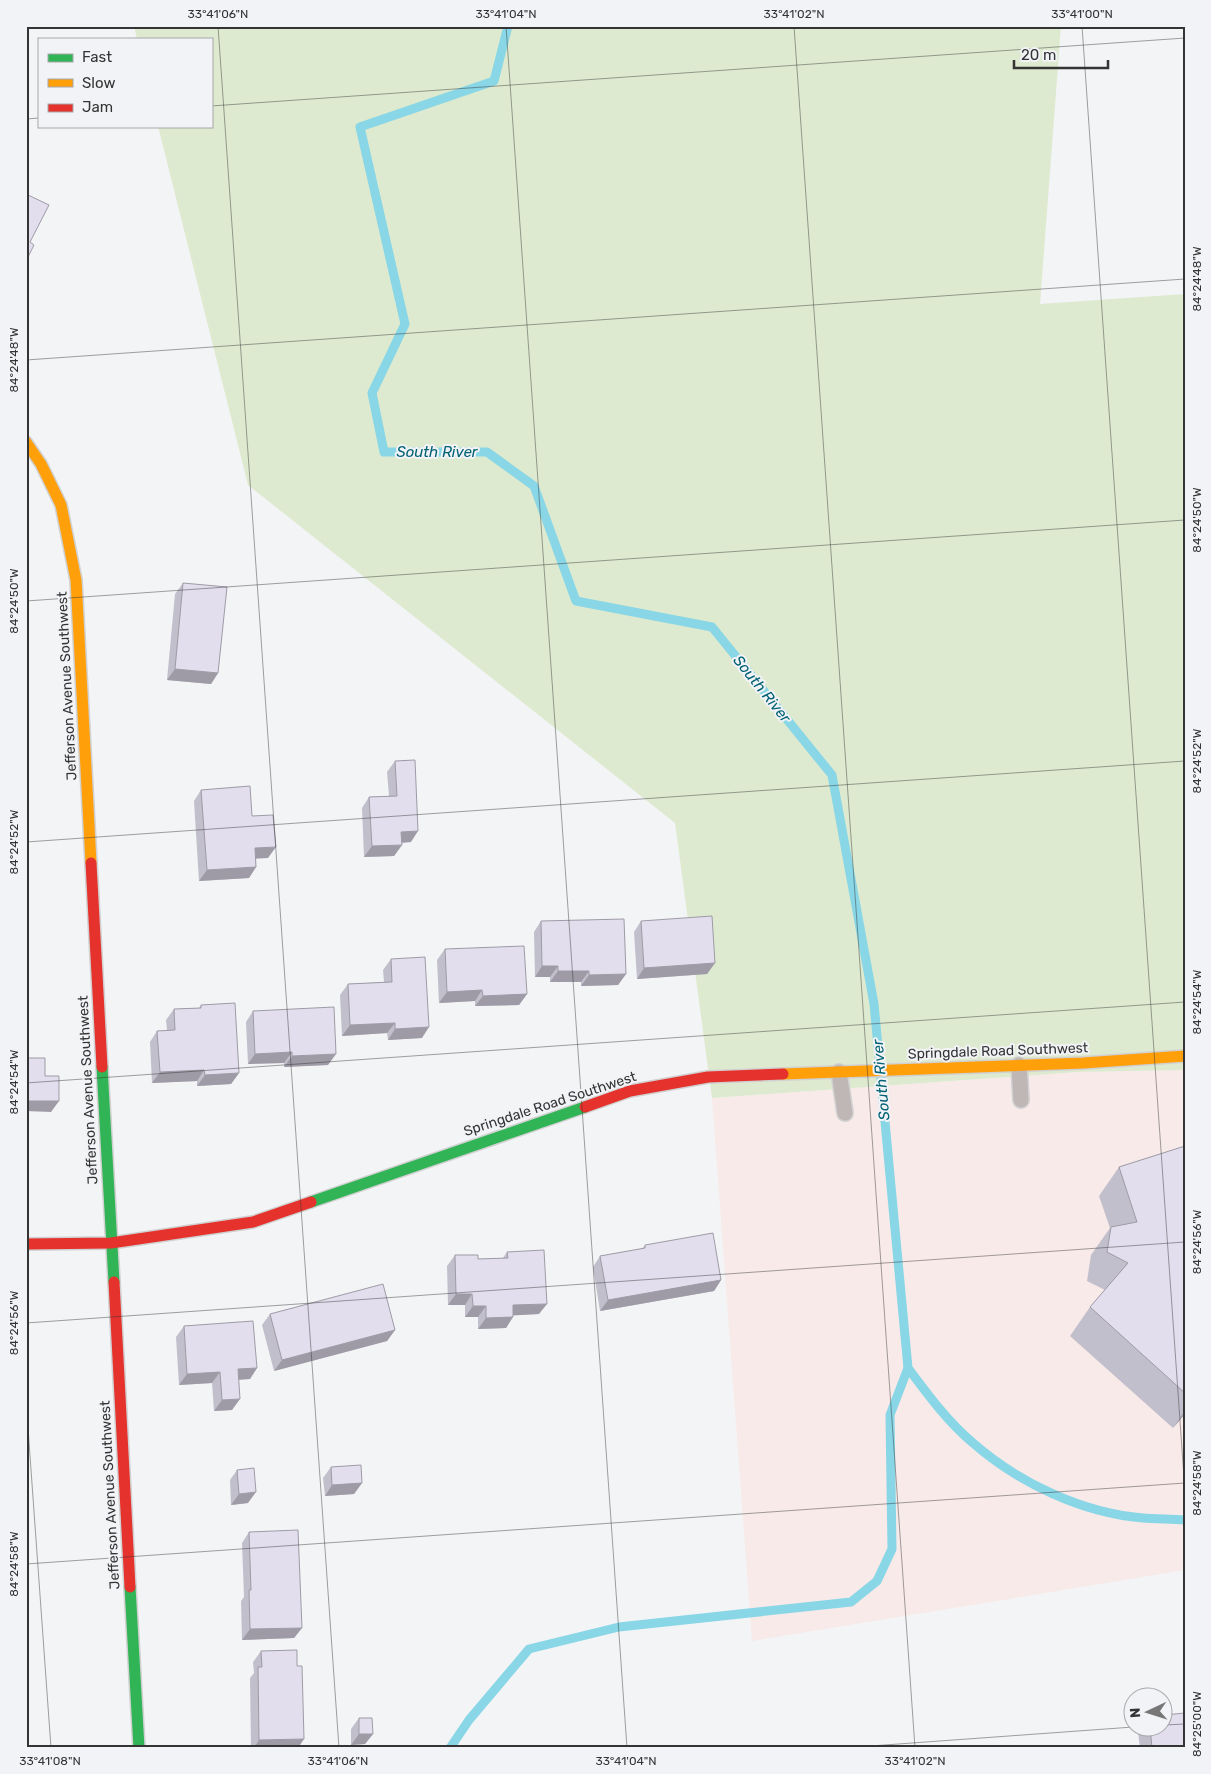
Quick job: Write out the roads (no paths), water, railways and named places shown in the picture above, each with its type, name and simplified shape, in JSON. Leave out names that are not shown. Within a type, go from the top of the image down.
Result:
[{"type":"street","name":"Jefferson Avenue Southwest","points":[[26,442],[41,464],[61,505],[76,580],[138,1748]]},
{"type":"street","name":"Springdale Road Southwest","points":[[26,1244],[112,1243],[252,1222],[630,1090],[708,1077],[1083,1063],[1185,1056]]},
{"type":"lane","points":[[1019,1065],[1021,1100]]},
{"type":"lane","points":[[839,1072],[845,1113]]},
{"type":"waterway","name":"South River","points":[[508,26],[494,81],[360,127],[405,324],[372,393],[384,452],[487,452],[534,486],[576,601],[712,627],[832,775],[874,1004],[908,1368],[939,1408],[964,1435],[991,1458],[1031,1483],[1052,1494],[1097,1510],[1143,1518],[1185,1520]]},
{"type":"waterway","points":[[450,1748],[469,1720],[529,1649],[619,1627],[851,1602],[877,1581],[892,1549],[890,1415],[908,1368]]}]
